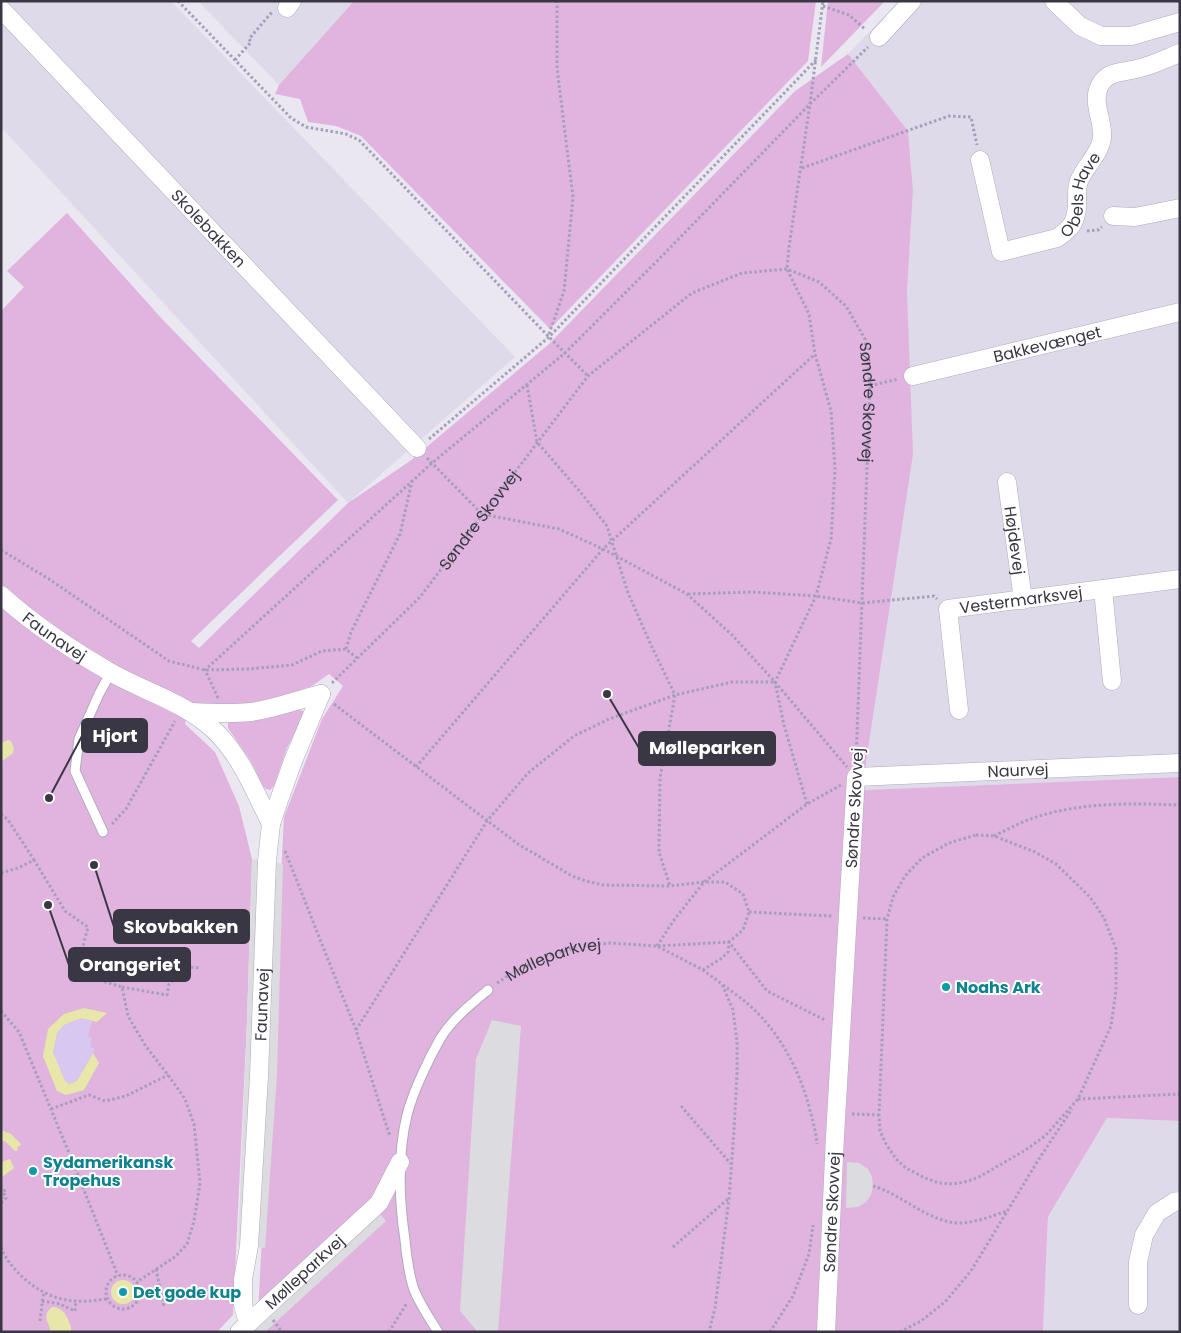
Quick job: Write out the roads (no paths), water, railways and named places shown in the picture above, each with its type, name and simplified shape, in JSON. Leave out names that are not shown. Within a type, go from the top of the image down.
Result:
[{"type":"street","points":[[879,37],[912,1]]},
{"type":"street","points":[[1054,1],[1080,26],[1101,36],[1131,36],[1180,22]]},
{"type":"street","name":"Skolebakken","points":[[1,10],[417,448]]},
{"type":"street","name":"Obels Have","points":[[980,160],[1001,252],[1057,238],[1072,224],[1076,216],[1078,184],[1102,140],[1102,126],[1096,101],[1097,92],[1102,82],[1110,75],[1141,68],[1180,53]]},
{"type":"street","points":[[1113,216],[1135,218],[1180,208]]},
{"type":"street","name":"Bakkevænget","points":[[913,376],[1180,312]]},
{"type":"street","name":"Højdevej","points":[[1007,482],[1023,600]]},
{"type":"street","name":"Vestermarksvej","points":[[959,710],[948,609],[1180,579]]},
{"type":"street","name":"Vestermarksvej","points":[[1103,589],[1112,681]]},
{"type":"street","name":"Faunavej","points":[[1,595],[54,637],[111,672],[186,709],[216,732],[232,750],[246,772],[271,824]]},
{"type":"street","name":"Faunavej","points":[[186,709],[225,713],[248,712],[275,708],[321,694],[292,761],[271,824],[267,861],[259,1076],[249,1246],[243,1279],[244,1327]]},
{"type":"street","name":"Naurvej","points":[[856,777],[1180,763]]},
{"type":"street","name":"Søndre Skovvej","points":[[826,1332],[856,777]]},
{"type":"street","name":"Mølleparkvej","points":[[244,1327],[379,1203],[400,1162]]},
{"type":"street","points":[[1138,1305],[1138,1262],[1144,1234],[1157,1213],[1174,1202],[1180,1201]]},
{"type":"lane","points":[[104,832],[75,771],[78,739],[111,672]]},
{"type":"lane","name":"Mølleparkvej","points":[[438,1332],[414,1291],[406,1251],[401,1210],[400,1162],[407,1115],[423,1073],[441,1037],[462,1013],[488,990]]},
{"type":"place","name":"Mølleparken","points":[[607,694]]},
{"type":"place","name":"Hjort","points":[[49,798]]},
{"type":"place","name":"Skovbakken","points":[[94,865]]},
{"type":"place","name":"Orangeriet","points":[[48,905]]},
{"type":"place","name":"Noahs Ark","points":[[946,987]]},
{"type":"place","name":"Sydamerikansk Tropehus","points":[[33,1171]]},
{"type":"place","name":"Det gode kup","points":[[123,1292]]}]
